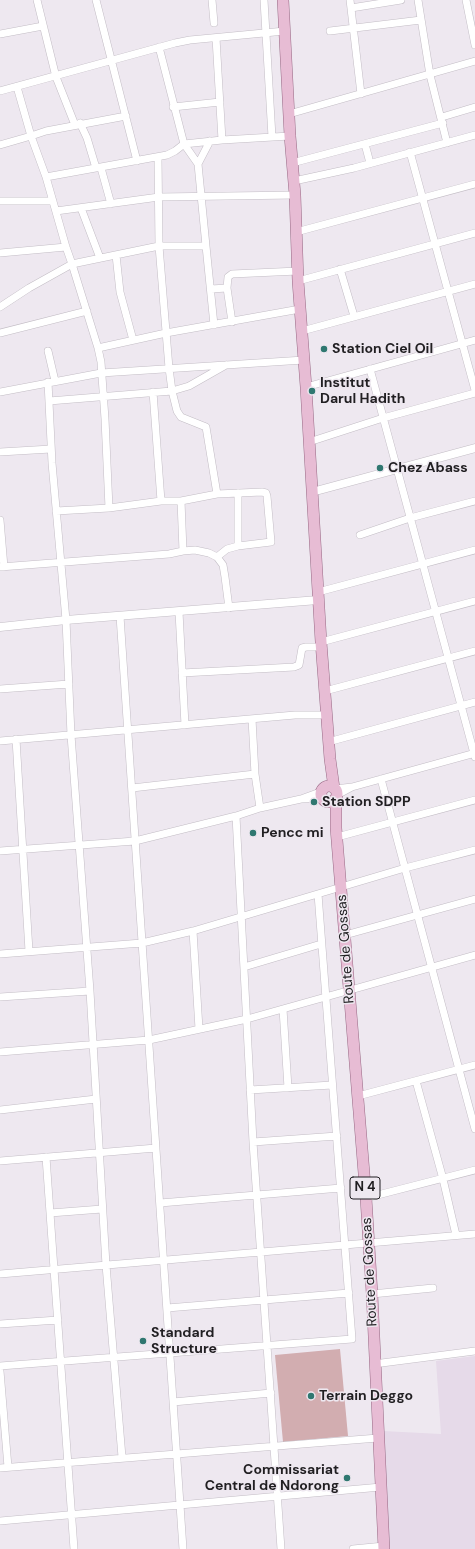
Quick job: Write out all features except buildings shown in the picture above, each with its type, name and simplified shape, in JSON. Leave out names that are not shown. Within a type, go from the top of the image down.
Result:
[{"type":"main road","name":"N 4","points":[[283,0],[290,136],[295,195],[300,310],[321,644],[330,759],[330,794],[337,833]]},
{"type":"main road","name":"Route de Gossas","points":[[337,833],[366,1198],[384,1548]]},
{"type":"street","points":[[37,0],[56,77],[77,124],[87,138],[111,204]]},
{"type":"street","points":[[96,0],[137,161]]},
{"type":"street","points":[[212,0],[214,23]]},
{"type":"street","points":[[264,0],[272,138]]},
{"type":"street","points":[[350,0],[361,94]]},
{"type":"street","points":[[351,8],[402,0]]},
{"type":"street","points":[[418,0],[430,75],[448,143]]},
{"type":"street","points":[[466,0],[472,18],[475,45]]},
{"type":"street","points":[[330,31],[421,20]]},
{"type":"street","points":[[0,34],[43,26]]},
{"type":"street","points":[[0,91],[190,40],[285,31]]},
{"type":"street","points":[[216,38],[222,140]]},
{"type":"street","points":[[159,48],[184,144],[198,164],[214,325]]},
{"type":"street","points":[[289,114],[475,61]]},
{"type":"street","points":[[17,87],[31,136],[46,176],[66,247],[98,348],[103,396],[109,508]]},
{"type":"street","points":[[173,106],[220,102]]},
{"type":"street","points":[[292,163],[365,144],[442,120],[475,107]]},
{"type":"street","points":[[0,146],[46,130],[126,116]]},
{"type":"street","points":[[294,181],[370,163],[475,135]]},
{"type":"street","points":[[46,176],[171,154],[184,144],[290,136]]},
{"type":"street","points":[[198,164],[210,142]]},
{"type":"street","points":[[365,144],[370,163]]},
{"type":"street","points":[[309,442],[383,418],[475,392],[410,152]]},
{"type":"street","points":[[158,157],[159,246],[172,391],[180,417],[206,427],[217,494]]},
{"type":"street","points":[[296,232],[475,184]]},
{"type":"street","points":[[56,211],[159,197],[295,195]]},
{"type":"street","points":[[0,201],[53,201]]},
{"type":"street","points":[[81,208],[100,258]]},
{"type":"street","points":[[232,322],[227,288],[228,277],[232,274],[298,276],[340,270],[475,234]]},
{"type":"street","points":[[0,307],[29,288],[72,264],[159,246],[206,246]]},
{"type":"street","points":[[0,253],[66,247]]},
{"type":"street","points":[[116,255],[122,298],[133,340]]},
{"type":"street","points":[[340,270],[354,316]]},
{"type":"street","points":[[302,331],[475,284]]},
{"type":"street","points":[[211,289],[227,288]]},
{"type":"street","points":[[98,348],[166,332],[300,310]]},
{"type":"street","points":[[0,333],[87,311]]},
{"type":"street","points":[[306,387],[475,340]]},
{"type":"street","points":[[48,351],[52,382],[49,401],[51,449],[66,620],[72,735],[90,991],[102,1209],[122,1458]]},
{"type":"street","points":[[0,392],[101,373],[304,360]]},
{"type":"street","points":[[49,401],[172,391],[189,386],[227,365]]},
{"type":"street","points":[[0,851],[135,841],[301,798],[330,794],[475,754],[370,369]]},
{"type":"street","points":[[153,392],[161,501]]},
{"type":"street","points":[[312,492],[475,448]]},
{"type":"street","points":[[0,452],[51,449]]},
{"type":"street","points":[[238,493],[238,546]]},
{"type":"street","points":[[56,512],[109,508],[161,501],[181,501],[217,494],[266,493],[272,539],[271,542],[238,546],[227,549],[217,557]]},
{"type":"street","points":[[181,501],[183,551]]},
{"type":"street","points":[[360,536],[410,518],[475,501]]},
{"type":"street","points":[[0,520],[2,567],[169,554],[195,550],[209,553],[217,557],[223,566],[229,608]]},
{"type":"street","points":[[0,627],[66,620],[229,608],[318,596],[475,550]]},
{"type":"street","points":[[182,673],[294,667],[299,665],[302,648],[475,601]]},
{"type":"street","points":[[179,612],[185,725]]},
{"type":"street","points":[[120,616],[182,1549]]},
{"type":"street","points":[[325,691],[475,651]]},
{"type":"street","points":[[0,689],[69,684]]},
{"type":"street","points":[[328,742],[475,702]]},
{"type":"street","points":[[0,741],[252,719],[327,715]]},
{"type":"street","points":[[252,719],[255,774],[260,808]]},
{"type":"street","points":[[16,739],[29,951]]},
{"type":"street","points":[[132,788],[255,774]]},
{"type":"street","points":[[381,779],[431,967],[474,1119],[475,1129]]},
{"type":"street","points":[[337,833],[392,822],[475,800]]},
{"type":"street","points":[[236,816],[256,1195],[275,1446],[281,1549]]},
{"type":"street","points":[[0,954],[142,944],[193,931],[405,868],[475,850]]},
{"type":"street","points":[[0,1366],[352,1339],[318,894]]},
{"type":"street","points":[[345,935],[475,899]]},
{"type":"street","points":[[193,931],[199,1029]]},
{"type":"street","points":[[244,968],[322,944]]},
{"type":"street","points":[[0,1052],[149,1040],[247,1019],[475,955]]},
{"type":"street","points":[[0,997],[90,991]]},
{"type":"street","points":[[283,1009],[288,1088]]},
{"type":"street","points":[[358,1096],[475,1065]]},
{"type":"street","points":[[416,1081],[443,1179],[456,1235]]},
{"type":"street","points":[[250,1090],[332,1085]]},
{"type":"street","points":[[0,1110],[96,1099]]},
{"type":"street","points":[[253,1142],[336,1136]]},
{"type":"street","points":[[0,1161],[156,1148]]},
{"type":"street","points":[[46,1157],[74,1549]]},
{"type":"street","points":[[366,1198],[475,1170]]},
{"type":"street","points":[[160,1204],[341,1188]]},
{"type":"street","points":[[50,1213],[102,1209]]},
{"type":"street","points":[[0,1274],[475,1234]]},
{"type":"street","points":[[372,1294],[433,1288]]},
{"type":"street","points":[[166,1308],[349,1293]]},
{"type":"street","points":[[0,1324],[58,1320]]},
{"type":"street","points":[[374,1364],[475,1351]]},
{"type":"street","points":[[0,1371],[8,1467]]},
{"type":"street","points":[[173,1402],[271,1393]]},
{"type":"street","points":[[0,1468],[378,1438]]},
{"type":"street","points":[[0,1521],[381,1487]]},
{"type":"street","points":[[354,1549],[384,1548]]},
{"type":"shaded area","name":"Terrain Deggo","points":[[340,1349],[348,1436],[283,1442],[275,1355]]},
{"type":"shaded area","points":[[475,1356],[475,1549],[389,1549],[383,1431],[441,1434],[436,1361]]},
{"type":"place","name":"Station Ciel Oil","points":[[324,349]]},
{"type":"place","name":"Institut Darul Hadith","points":[[312,391]]},
{"type":"place","name":"Chez Abass","points":[[380,468]]},
{"type":"place","name":"Station SDPP","points":[[314,802]]},
{"type":"place","name":"Pencc mi","points":[[253,833]]},
{"type":"place","name":"Standard Structure","points":[[143,1341]]},
{"type":"place","name":"Terrain Deggo","points":[[311,1396]]},
{"type":"place","name":"Commissariat Central de Ndorong","points":[[347,1478]]}]
